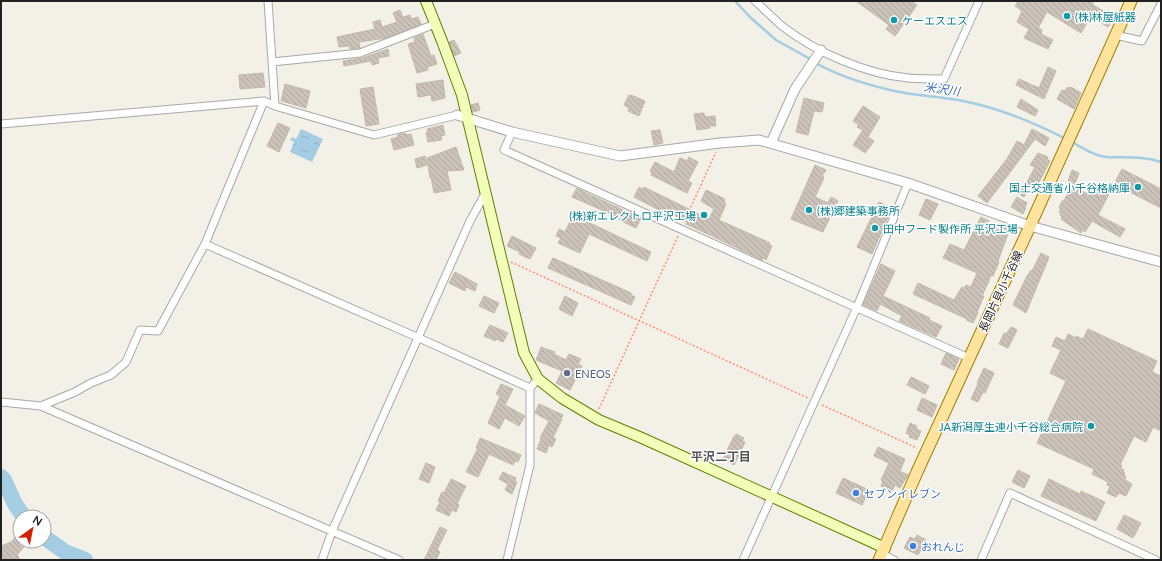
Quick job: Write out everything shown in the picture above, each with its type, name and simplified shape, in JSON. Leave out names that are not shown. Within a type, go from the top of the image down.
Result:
[{"type":"main road","points":[[426,1],[462,95],[462,117],[486,191],[524,353],[538,379],[562,398],[595,418],[770,497],[882,554]]},
{"type":"main road","name":"長岡片貝小千谷線","points":[[882,554],[926,452],[1030,226],[1130,1]]},
{"type":"street","points":[[268,1],[275,106]]},
{"type":"street","points":[[756,1],[782,26],[821,50],[853,65],[908,78],[944,79],[979,1]]},
{"type":"street","points":[[1115,35],[1142,41],[1161,4]]},
{"type":"street","points":[[272,62],[360,53],[435,24]]},
{"type":"street","points":[[771,144],[795,89],[821,50]]},
{"type":"street","points":[[1,124],[264,101],[275,106],[374,135],[462,117],[512,132],[620,156],[720,143],[759,140],[908,183],[1030,226],[1161,262]]},
{"type":"street","points":[[41,406],[110,376],[126,362],[140,330],[158,331],[205,244],[264,101]]},
{"type":"street","points":[[512,132],[504,150],[969,358]]},
{"type":"street","points":[[743,560],[770,497],[857,307],[908,183]]},
{"type":"street","points":[[322,560],[332,531],[470,221],[486,191]]},
{"type":"street","points":[[205,244],[530,388]]},
{"type":"street","points":[[507,560],[530,465],[530,388],[538,379]]},
{"type":"street","points":[[1,402],[41,406],[399,560]]},
{"type":"street","points":[[981,560],[1010,493],[1156,560]]},
{"type":"street","points":[[882,554],[894,560]]},
{"type":"path","points":[[684,223],[720,143]]},
{"type":"path","points":[[595,418],[681,230]]},
{"type":"path","points":[[501,257],[811,400]]},
{"type":"path","points":[[818,403],[926,452]]},
{"type":"water","points":[[301,129],[323,139],[312,162],[290,152],[294,142],[290,140],[292,137],[296,139]]},
{"type":"building","name":"ケーエスエス","points":[[856,1],[911,1],[917,5],[895,36],[886,29],[889,25]]},
{"type":"building","points":[[1018,1],[1094,1],[1092,4],[1114,18],[1108,27],[1093,18],[1090,18],[1081,33],[1047,12],[1038,28],[1042,30],[1041,34],[1053,40],[1048,49],[1024,38],[1029,29],[1017,22],[1022,11],[1015,6]]},
{"type":"building","points":[[400,10],[403,17],[410,15],[411,19],[418,17],[421,24],[386,38],[359,42],[360,48],[350,49],[349,46],[339,47],[337,37],[375,29],[373,22],[380,20],[382,27],[397,22],[393,13]]},
{"type":"building","points":[[423,34],[431,56],[434,55],[437,64],[427,67],[428,70],[417,73],[408,44],[415,42],[414,38]]},
{"type":"building","points":[[454,40],[461,53],[454,56],[449,42]]},
{"type":"building","points":[[388,49],[389,56],[378,58],[379,63],[372,65],[371,61],[344,66],[343,61],[362,58]]},
{"type":"building","points":[[1048,67],[1056,71],[1044,99],[1016,85],[1019,79],[1039,88]]},
{"type":"building","points":[[263,73],[265,87],[240,89],[239,75]]},
{"type":"building","points":[[443,80],[445,98],[432,101],[431,95],[418,97],[416,84]]},
{"type":"building","points":[[285,84],[310,91],[306,108],[281,101]]},
{"type":"building","points":[[373,87],[379,124],[366,126],[360,89]]},
{"type":"building","points":[[1068,87],[1071,87],[1081,93],[1074,109],[1057,99],[1062,90],[1064,91]]},
{"type":"building","points":[[629,95],[645,101],[639,116],[628,111],[629,108],[624,105]]},
{"type":"building","points":[[804,98],[824,103],[822,112],[814,111],[808,135],[796,132]]},
{"type":"building","points":[[1021,99],[1038,110],[1035,116],[1017,107]]},
{"type":"building","points":[[478,103],[480,110],[473,112],[471,105]]},
{"type":"building","points":[[863,106],[880,117],[868,137],[874,141],[865,153],[853,145],[863,130],[857,127],[859,125],[853,121]]},
{"type":"building","points":[[704,113],[705,117],[715,116],[716,126],[709,126],[710,128],[697,130],[694,114]]},
{"type":"building","points":[[278,123],[290,128],[279,152],[267,146]]},
{"type":"building","points":[[443,125],[445,135],[441,136],[442,140],[428,142],[426,133],[428,132],[427,129]]},
{"type":"building","points":[[1032,129],[1049,138],[1045,146],[1035,139],[987,203],[978,196],[1007,159],[1017,141],[1024,145]]},
{"type":"building","points":[[660,130],[663,143],[654,145],[651,131]]},
{"type":"building","points":[[405,133],[406,135],[411,134],[414,145],[394,150],[391,139],[398,137],[398,134]]},
{"type":"building","points":[[456,147],[464,170],[447,171],[451,190],[434,193],[427,158]]},
{"type":"building","points":[[1038,153],[1048,157],[1047,159],[1050,161],[1036,188],[1026,184],[1035,167],[1030,165]]},
{"type":"building","points":[[425,156],[427,165],[417,168],[415,159]]},
{"type":"building","points":[[689,157],[698,162],[688,181],[692,183],[687,193],[651,175],[652,172],[650,171],[655,162],[674,172],[680,158],[687,161]]},
{"type":"building","name":"(株)郷建築事務所","points":[[815,165],[826,170],[822,176],[824,177],[823,180],[815,197],[828,203],[831,197],[838,201],[823,232],[791,219]]},
{"type":"building","name":"国土交通省小千谷格納庫","points":[[1122,169],[1161,189],[1161,208],[1114,184]]},
{"type":"building","points":[[1072,170],[1079,173],[1075,184],[1068,181]]},
{"type":"building","points":[[1018,183],[1028,190],[1024,197],[1013,190]]},
{"type":"building","points":[[1096,185],[1110,192],[1098,215],[1125,229],[1120,237],[1092,221],[1085,232],[1082,230],[1081,233],[1061,219],[1062,216],[1059,212],[1061,209],[1059,208],[1071,186],[1090,195]]},
{"type":"building","points":[[639,187],[642,189],[644,187],[709,219],[714,209],[701,201],[706,190],[725,199],[724,203],[726,204],[719,220],[770,243],[769,244],[772,246],[766,260],[763,258],[762,260],[686,224],[687,222],[634,197]]},
{"type":"building","points":[[577,188],[641,218],[636,228],[619,220],[620,218],[572,197]]},
{"type":"building","points":[[1017,197],[1027,203],[1023,214],[1011,207]]},
{"type":"building","points":[[926,199],[938,204],[930,220],[919,215]]},
{"type":"building","name":"田中フード製作所 平沢工場","points":[[879,202],[892,208],[872,254],[857,247]]},
{"type":"building","points":[[573,215],[651,252],[647,261],[589,234],[580,253],[558,243],[561,238],[556,236],[559,229],[565,232]]},
{"type":"building","points":[[981,217],[989,221],[987,225],[1008,234],[998,261],[999,262],[993,276],[991,275],[982,296],[984,296],[973,323],[913,294],[918,283],[954,300],[962,287],[965,288],[966,285],[971,287],[977,273],[943,258],[950,244],[964,250]]},
{"type":"building","points":[[1006,224],[1015,227],[1013,233],[1004,229]]},
{"type":"building","points":[[512,236],[536,248],[530,259],[507,246]]},
{"type":"building","points":[[1041,253],[1049,257],[1026,313],[1013,305],[1028,274],[1031,270],[1032,271]]},
{"type":"building","points":[[553,258],[631,293],[631,295],[635,297],[631,305],[548,268]]},
{"type":"building","points":[[881,264],[895,271],[883,296],[930,318],[929,320],[942,326],[936,337],[899,321],[902,316],[880,304],[877,311],[863,305]]},
{"type":"building","points":[[455,272],[477,284],[475,291],[466,287],[465,291],[449,283]]},
{"type":"building","points":[[484,296],[499,303],[494,313],[479,306]]},
{"type":"building","points":[[565,296],[578,303],[572,316],[559,309]]},
{"type":"building","points":[[490,325],[508,333],[503,342],[496,339],[495,341],[484,336]]},
{"type":"building","points":[[1011,327],[1017,330],[1008,348],[999,344],[1004,333],[1006,334]]},
{"type":"building","name":"JA新潟厚生連小千谷総合病院","points":[[1088,329],[1157,361],[1152,372],[1161,376],[1161,431],[1153,427],[1146,442],[1134,436],[1120,465],[1122,466],[1120,468],[1124,470],[1123,472],[1125,473],[1125,480],[1132,484],[1126,496],[1119,493],[1116,497],[1107,493],[1110,486],[1107,485],[1108,482],[1092,474],[1094,469],[1037,443],[1066,381],[1050,373],[1061,350],[1052,346],[1056,337],[1065,341],[1068,334],[1076,338],[1076,336],[1083,339]]},
{"type":"building","points":[[541,347],[555,352],[554,354],[566,360],[569,354],[581,359],[578,364],[582,366],[570,390],[556,383],[562,371],[536,360]]},
{"type":"building","points":[[946,353],[959,359],[954,370],[941,364]]},
{"type":"building","points":[[984,368],[994,373],[985,393],[983,392],[978,402],[971,399]]},
{"type":"building","points":[[911,377],[929,386],[925,394],[907,385]]},
{"type":"building","points":[[501,384],[513,389],[505,405],[525,416],[519,426],[505,418],[499,429],[488,423],[500,396],[496,394]]},
{"type":"building","points":[[922,398],[937,405],[932,417],[917,410]]},
{"type":"building","points":[[539,404],[563,415],[553,438],[556,439],[552,447],[549,445],[546,453],[537,449],[541,439],[540,438],[549,421],[535,413]]},
{"type":"building","points":[[910,423],[917,426],[916,429],[921,431],[917,440],[909,437],[910,435],[906,433]]},
{"type":"building","points":[[736,434],[744,438],[742,441],[745,442],[734,465],[723,459]]},
{"type":"building","points":[[480,438],[521,455],[518,462],[515,461],[513,465],[489,454],[478,477],[466,472],[478,448],[476,448]]},
{"type":"building","points":[[878,447],[905,459],[900,471],[908,475],[900,488],[895,485],[891,493],[881,486],[883,481],[881,480],[889,463],[874,456]]},
{"type":"building","points":[[426,463],[435,467],[429,483],[419,479]]},
{"type":"building","points":[[1018,470],[1030,476],[1024,488],[1012,482]]},
{"type":"building","points":[[503,472],[516,478],[515,481],[517,482],[512,494],[505,490],[508,484],[499,479]]},
{"type":"building","points":[[843,478],[869,490],[862,505],[836,493]]},
{"type":"building","points":[[451,479],[466,486],[457,504],[459,505],[456,512],[452,510],[449,516],[436,510],[440,502],[438,501],[442,492],[444,493]]},
{"type":"building","points":[[1049,479],[1080,494],[1081,491],[1105,502],[1096,521],[1041,496]]},
{"type":"building","points":[[1124,515],[1141,523],[1133,538],[1117,529]]},
{"type":"building","points":[[440,527],[447,530],[437,550],[440,552],[436,560],[424,560]]},
{"type":"building","points":[[917,535],[926,540],[918,555],[904,548],[910,537],[915,539]]},
{"type":"building","points":[[12,541],[12,549],[22,549],[17,555],[20,560],[1,560],[1,546]]},
{"type":"waterway","name":"米沢川","points":[[735,1],[751,18],[776,40],[812,60]]},
{"type":"waterway","name":"米沢川","points":[[816,63],[842,76],[881,88],[908,94],[954,99],[990,108],[1028,121],[1066,139]]},
{"type":"waterway","name":"米沢川","points":[[1072,142],[1102,156],[1141,158],[1161,162]]},
{"type":"waterway","points":[[1,477],[18,509]]},
{"type":"waterway","points":[[52,543],[65,552],[85,560]]},
{"type":"place","name":"(株)林屋紙器","points":[[1067,16]]},
{"type":"place","name":"ケーエスエス","points":[[894,20]]},
{"type":"place","name":"国土交通省小千谷格納庫","points":[[1138,187]]},
{"type":"place","name":"(株)郷建築事務所","points":[[809,210]]},
{"type":"place","name":"(株)新エレクトロ平沢工場","points":[[704,215]]},
{"type":"place","name":"田中フード製作所 平沢工場","points":[[875,228]]},
{"type":"place","name":"ENEOS","points":[[567,373]]},
{"type":"place","name":"JA新潟厚生連小千谷総合病院","points":[[1091,426]]},
{"type":"place","name":"セブンイレブン","points":[[856,493]]},
{"type":"place","name":"おれんじ","points":[[913,546]]},
{"type":"district","name":"平沢二丁目","points":[[721,456]]}]
